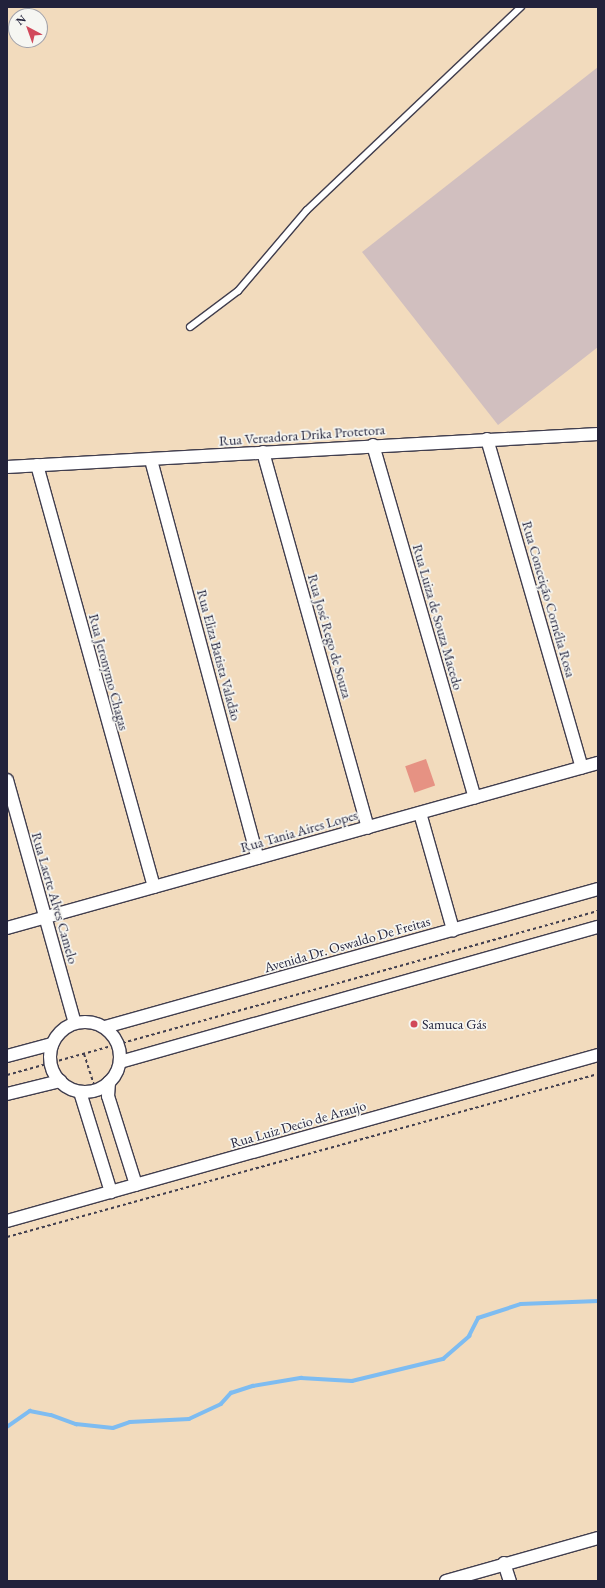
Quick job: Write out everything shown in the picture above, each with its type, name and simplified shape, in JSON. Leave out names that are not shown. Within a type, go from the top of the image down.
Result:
[{"type":"street","name":"Rua Vereadora Drika Protetora","points":[[7,467],[151,460],[373,445],[598,434]]},
{"type":"street","name":"Rua Conceição Cornélia Rosa","points":[[487,439],[582,768]]},
{"type":"street","name":"Rua Luiza de Souza Macedo","points":[[373,445],[475,798]]},
{"type":"street","name":"Rua José Rego de Souza","points":[[263,452],[368,828]]},
{"type":"street","name":"Rua Eliza Batista Valadão","points":[[151,460],[258,858]]},
{"type":"street","name":"Rua Jeronymo Chagas","points":[[36,466],[154,887]]},
{"type":"street","name":"Rua Tania Aires Lopes","points":[[7,928],[598,763]]},
{"type":"street","name":"Rua Laerte Alves Camelo","points":[[7,780],[75,1023]]},
{"type":"street","points":[[420,813],[453,930]]},
{"type":"street","name":"Avenida Dr. Oswaldo De Freitas","points":[[105,1027],[598,890]]},
{"type":"street","points":[[120,1062],[598,927]]},
{"type":"street","points":[[111,1192],[87,1107],[80,1092],[60,1081],[51,1063],[52,1044],[61,1031],[75,1023],[90,1022],[105,1027],[118,1044],[120,1062],[109,1082],[108,1096],[136,1185]]},
{"type":"street","points":[[7,1056],[52,1044]]},
{"type":"street","name":"Rua Luiz Decio de Araujo","points":[[7,1222],[598,1055]]},
{"type":"street","points":[[7,1094],[60,1081]]},
{"type":"street","points":[[80,1092],[95,1090],[109,1082]]},
{"type":"street","points":[[446,1581],[504,1563],[598,1538]]},
{"type":"street","points":[[504,1563],[510,1581]]},
{"type":"lane","points":[[190,327],[238,291],[307,210],[521,7]]},
{"type":"path","points":[[7,1075],[598,910]]},
{"type":"path","points":[[7,1237],[598,1074]]},
{"type":"shaded area","points":[[598,67],[598,347],[498,425],[362,252]]},
{"type":"building","points":[[426,759],[435,785],[414,793],[405,766]]},
{"type":"waterway","points":[[7,1427],[30,1411],[51,1415],[76,1424],[113,1428],[130,1422],[189,1419],[221,1404],[231,1393],[253,1386],[301,1378],[352,1381],[443,1359],[469,1336],[478,1318],[521,1304],[598,1301]]},
{"type":"place","name":"Samuca Gás","points":[[414,1024]]}]
